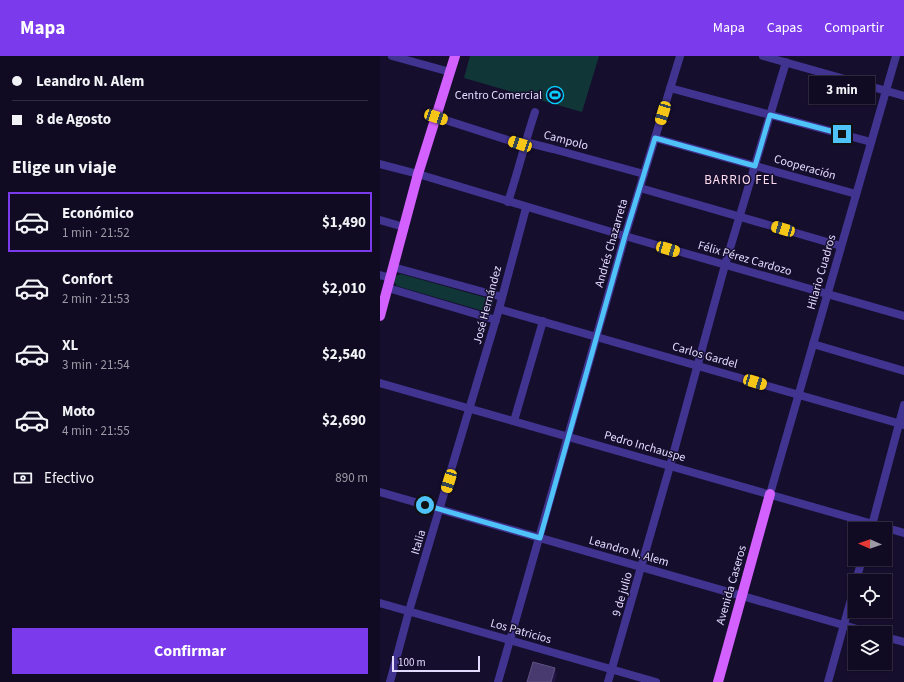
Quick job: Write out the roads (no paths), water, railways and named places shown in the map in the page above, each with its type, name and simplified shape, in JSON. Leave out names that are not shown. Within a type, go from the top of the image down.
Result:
[{"type":"main road","points":[[380,316],[418,174],[454,56]]},
{"type":"main road","name":"Avenida Caseros","points":[[718,682],[770,494]]},
{"type":"street","points":[[392,56],[450,72]]},
{"type":"street","name":"Andrés Chazarreta","points":[[498,682],[625,236],[680,56]]},
{"type":"street","points":[[763,56],[904,96]]},
{"type":"street","name":"Hilario Cuadros","points":[[770,494],[896,56]]},
{"type":"street","name":"9 de julio","points":[[608,682],[642,567],[725,265],[786,62]]},
{"type":"street","points":[[670,88],[871,142]]},
{"type":"street","points":[[508,202],[519,169],[524,143],[535,112]]},
{"type":"street","name":"Campolo","points":[[436,117],[520,144],[529,143],[644,174]]},
{"type":"street","name":"Cooperación","points":[[655,138],[856,194]]},
{"type":"street","name":"Félix Pérez Cardozo","points":[[380,164],[418,174],[526,208],[904,316]]},
{"type":"street","points":[[640,188],[841,246]]},
{"type":"street","name":"José Hernández","points":[[470,409],[500,309],[526,208]]},
{"type":"street","points":[[380,220],[404,227]]},
{"type":"street","points":[[394,267],[502,297]]},
{"type":"street","points":[[380,275],[391,278]]},
{"type":"street","points":[[388,288],[496,320]]},
{"type":"street","name":"Carlos Gardel","points":[[500,309],[901,424]]},
{"type":"street","points":[[514,421],[542,321]]},
{"type":"street","points":[[813,344],[904,371]]},
{"type":"street","name":"Pedro Inchauspe","points":[[380,383],[770,494],[859,522]]},
{"type":"street","points":[[873,522],[901,424],[904,405]]},
{"type":"street","name":"Italia","points":[[390,682],[409,611],[470,409]]},
{"type":"street","name":"Leandro N. Alem","points":[[380,492],[848,626]]},
{"type":"street","name":"Pedro Inchauspe","points":[[892,530],[904,533]]},
{"type":"street","name":"Los Patricios","points":[[380,603],[656,682]]},
{"type":"street","points":[[828,682],[848,610]]},
{"type":"street","points":[[892,639],[904,642]]},
{"type":"place","name":"Centro Comercial","points":[[555,95]]},
{"type":"district","name":"BARRIO FEL","points":[[741,179]]}]
